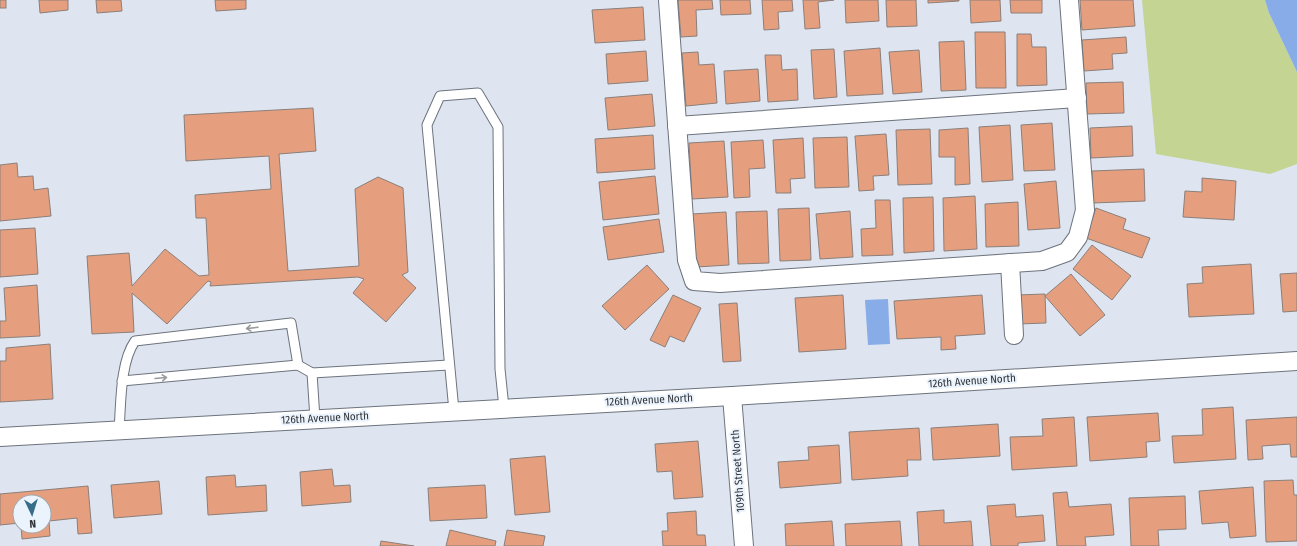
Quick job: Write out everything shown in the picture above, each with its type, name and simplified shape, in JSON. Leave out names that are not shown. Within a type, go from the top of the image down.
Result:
[{"type":"street","points":[[668,0],[687,260],[694,280],[720,283],[1042,261],[1067,252],[1078,237],[1085,210],[1069,0]]},
{"type":"street","points":[[677,126],[1077,98]]},
{"type":"street","points":[[1010,263],[1014,335]]},
{"type":"street","name":"126th Avenue North","points":[[0,437],[732,396],[1297,360]]},
{"type":"street","name":"109th Street North","points":[[732,396],[744,546]]},
{"type":"lane","points":[[454,411],[427,125],[440,96],[478,93],[498,127],[500,369],[504,408]]},
{"type":"lane","points":[[119,430],[122,381],[130,348],[135,341],[290,324],[298,365]]},
{"type":"lane","points":[[122,381],[298,365],[312,373],[449,365]]},
{"type":"lane","points":[[312,373],[315,419]]},
{"type":"green space","points":[[1142,0],[1265,0],[1269,13],[1297,72],[1297,164],[1270,174],[1156,154]]},
{"type":"water","points":[[1265,0],[1297,0],[1297,72],[1269,13]]},
{"type":"water","points":[[888,299],[890,344],[868,345],[865,300]]},
{"type":"building","points":[[0,0],[6,0],[6,8],[0,8]]},
{"type":"building","points":[[39,0],[68,0],[68,10],[40,13]]},
{"type":"building","points":[[96,0],[121,0],[122,11],[97,13]]},
{"type":"building","points":[[215,0],[246,0],[246,9],[216,11]]},
{"type":"building","points":[[678,0],[712,0],[713,9],[696,10],[697,36],[681,37]]},
{"type":"building","points":[[720,0],[750,0],[751,14],[721,15]]},
{"type":"building","points":[[762,0],[792,0],[793,11],[778,12],[779,29],[764,30]]},
{"type":"building","points":[[803,0],[834,0],[818,2],[820,28],[805,29]]},
{"type":"building","points":[[845,0],[878,0],[879,21],[846,23]]},
{"type":"building","points":[[886,0],[916,0],[917,26],[887,27]]},
{"type":"building","points":[[928,0],[959,0],[959,1],[928,3]]},
{"type":"building","points":[[970,0],[1000,0],[1001,21],[971,23]]},
{"type":"building","points":[[1010,0],[1042,0],[1042,13],[1011,13]]},
{"type":"building","points":[[1080,0],[1133,0],[1135,26],[1082,30]]},
{"type":"building","points":[[643,7],[645,40],[595,43],[592,10]]},
{"type":"building","points":[[975,32],[1005,32],[1006,88],[976,88]]},
{"type":"building","points":[[1017,34],[1031,34],[1032,47],[1046,47],[1047,85],[1017,86]]},
{"type":"building","points":[[1126,37],[1127,53],[1112,54],[1113,69],[1084,71],[1082,40]]},
{"type":"building","points":[[964,41],[966,90],[941,91],[939,42]]},
{"type":"building","points":[[880,48],[883,94],[847,96],[844,51]]},
{"type":"building","points":[[834,49],[837,97],[814,99],[811,50]]},
{"type":"building","points":[[919,50],[922,92],[893,94],[889,52]]},
{"type":"building","points":[[646,51],[648,81],[608,84],[606,54]]},
{"type":"building","points":[[698,52],[699,65],[714,64],[717,103],[686,106],[682,53]]},
{"type":"building","points":[[765,55],[781,55],[782,70],[797,69],[798,100],[768,102]]},
{"type":"building","points":[[758,69],[760,101],[726,104],[724,71]]},
{"type":"building","points":[[1123,82],[1124,113],[1087,114],[1086,83]]},
{"type":"building","points":[[652,94],[655,126],[608,130],[605,98]]},
{"type":"building","points":[[313,108],[316,151],[279,154],[288,271],[359,266],[355,189],[378,177],[403,188],[408,272],[402,275],[416,288],[386,322],[353,293],[364,279],[358,277],[210,286],[211,282],[208,281],[167,324],[132,293],[134,332],[92,334],[87,256],[129,253],[132,286],[165,249],[199,276],[209,275],[206,218],[196,218],[195,195],[271,189],[269,156],[186,161],[184,115]]},
{"type":"building","points":[[1052,123],[1055,170],[1024,171],[1021,125]]},
{"type":"building","points":[[1010,125],[1013,180],[982,182],[979,127]]},
{"type":"building","points":[[1132,126],[1133,156],[1091,158],[1090,128]]},
{"type":"building","points":[[968,128],[970,184],[955,185],[955,157],[939,157],[939,130]]},
{"type":"building","points":[[930,129],[932,184],[898,185],[896,130]]},
{"type":"building","points":[[886,134],[889,175],[873,176],[874,190],[859,191],[855,136]]},
{"type":"building","points":[[653,135],[655,169],[597,173],[595,139]]},
{"type":"building","points":[[847,137],[849,187],[815,188],[813,138]]},
{"type":"building","points":[[803,138],[805,178],[790,179],[791,193],[776,193],[773,140]]},
{"type":"building","points":[[763,140],[765,168],[749,169],[750,197],[734,198],[731,142]]},
{"type":"building","points":[[724,141],[728,197],[692,199],[689,143]]},
{"type":"building","points":[[17,163],[18,177],[33,176],[34,190],[48,188],[51,216],[0,221],[0,165]]},
{"type":"building","points":[[1144,169],[1145,201],[1093,203],[1092,171]]},
{"type":"building","points":[[655,176],[659,214],[603,220],[599,182]]},
{"type":"building","points":[[1202,178],[1236,181],[1234,220],[1183,217],[1185,191],[1202,192]]},
{"type":"building","points":[[1056,181],[1060,228],[1028,230],[1024,184]]},
{"type":"building","points":[[975,196],[977,249],[944,251],[943,198]]},
{"type":"building","points":[[933,197],[934,251],[904,253],[903,198]]},
{"type":"building","points":[[875,200],[890,200],[893,255],[862,256],[861,229],[876,228]]},
{"type":"building","points":[[1018,202],[1019,246],[986,247],[985,204]]},
{"type":"building","points":[[809,208],[811,260],[780,261],[778,209]]},
{"type":"building","points":[[1096,208],[1126,219],[1123,229],[1150,238],[1142,258],[1086,238]]},
{"type":"building","points":[[767,211],[769,263],[738,264],[736,212]]},
{"type":"building","points":[[850,211],[853,257],[820,259],[816,214]]},
{"type":"building","points":[[726,212],[729,265],[696,267],[692,214]]},
{"type":"building","points":[[659,219],[664,252],[608,260],[603,227]]},
{"type":"building","points":[[35,228],[38,274],[0,277],[0,230]]},
{"type":"building","points":[[1092,245],[1131,276],[1112,300],[1073,269]]},
{"type":"building","points":[[1251,264],[1254,314],[1189,317],[1187,284],[1203,283],[1202,267]]},
{"type":"building","points":[[647,265],[669,289],[625,330],[602,306]]},
{"type":"building","points":[[1297,273],[1297,311],[1283,312],[1280,274]]},
{"type":"building","points":[[1071,274],[1105,315],[1080,336],[1045,296]]},
{"type":"building","points":[[37,285],[40,336],[0,338],[0,321],[6,321],[4,288]]},
{"type":"building","points":[[1045,294],[1046,323],[1018,324],[1017,295]]},
{"type":"building","points":[[673,295],[701,308],[684,342],[670,336],[665,347],[650,340]]},
{"type":"building","points":[[843,295],[846,349],[799,352],[795,298]]},
{"type":"building","points":[[982,295],[985,334],[955,336],[956,349],[941,350],[941,337],[897,339],[894,301]]},
{"type":"building","points":[[737,303],[741,361],[723,362],[719,304]]},
{"type":"building","points":[[50,344],[53,399],[0,402],[0,361],[6,361],[6,348]]},
{"type":"building","points":[[1233,407],[1236,459],[1174,463],[1172,436],[1203,435],[1202,409]]},
{"type":"building","points":[[1158,413],[1160,441],[1146,442],[1147,457],[1090,461],[1087,417]]},
{"type":"building","points":[[1074,417],[1077,466],[1012,470],[1010,437],[1043,436],[1042,419]]},
{"type":"building","points":[[1297,417],[1297,457],[1291,457],[1290,444],[1262,446],[1263,459],[1248,460],[1246,420]]},
{"type":"building","points":[[998,424],[1000,456],[933,460],[931,428]]},
{"type":"building","points":[[919,428],[921,460],[907,460],[908,476],[852,480],[849,432]]},
{"type":"building","points":[[698,441],[703,497],[674,499],[672,471],[657,472],[655,444]]},
{"type":"building","points":[[839,445],[841,483],[780,488],[778,462],[809,460],[808,447]]},
{"type":"building","points":[[545,456],[550,512],[515,515],[510,459]]},
{"type":"building","points":[[332,469],[334,486],[350,485],[351,502],[302,506],[300,472]]},
{"type":"building","points":[[235,475],[236,487],[266,485],[267,511],[208,515],[206,477]]},
{"type":"building","points":[[1293,480],[1294,495],[1297,495],[1297,541],[1266,542],[1264,481]]},
{"type":"building","points":[[159,481],[162,514],[114,518],[111,485]]},
{"type":"building","points":[[485,485],[487,518],[430,521],[428,488]]},
{"type":"building","points":[[88,486],[92,533],[78,534],[77,518],[52,521],[52,494],[12,494],[12,524],[0,525],[0,494]]},
{"type":"building","points":[[1253,487],[1256,536],[1230,538],[1228,522],[1202,524],[1199,491]]},
{"type":"building","points":[[1067,492],[1069,507],[1111,504],[1114,535],[1085,537],[1086,546],[1057,546],[1053,493]]},
{"type":"building","points":[[1185,496],[1186,529],[1158,530],[1159,546],[1131,546],[1129,498]]},
{"type":"building","points":[[1015,504],[1016,517],[1043,515],[1045,541],[1018,543],[1018,546],[991,546],[987,506]]},
{"type":"building","points":[[944,510],[944,523],[971,521],[973,546],[919,546],[917,512]]},
{"type":"building","points":[[696,511],[697,535],[705,535],[706,546],[663,546],[662,531],[668,531],[667,513]]},
{"type":"building","points":[[832,521],[834,546],[786,546],[785,524]]},
{"type":"building","points":[[900,521],[902,546],[846,546],[845,524]]},
{"type":"building","points":[[450,530],[496,541],[495,546],[446,546]]},
{"type":"building","points":[[507,530],[545,536],[543,546],[504,546]]},
{"type":"building","points":[[22,534],[50,534],[50,536],[22,539]]},
{"type":"building","points":[[381,541],[414,546],[380,546]]}]
